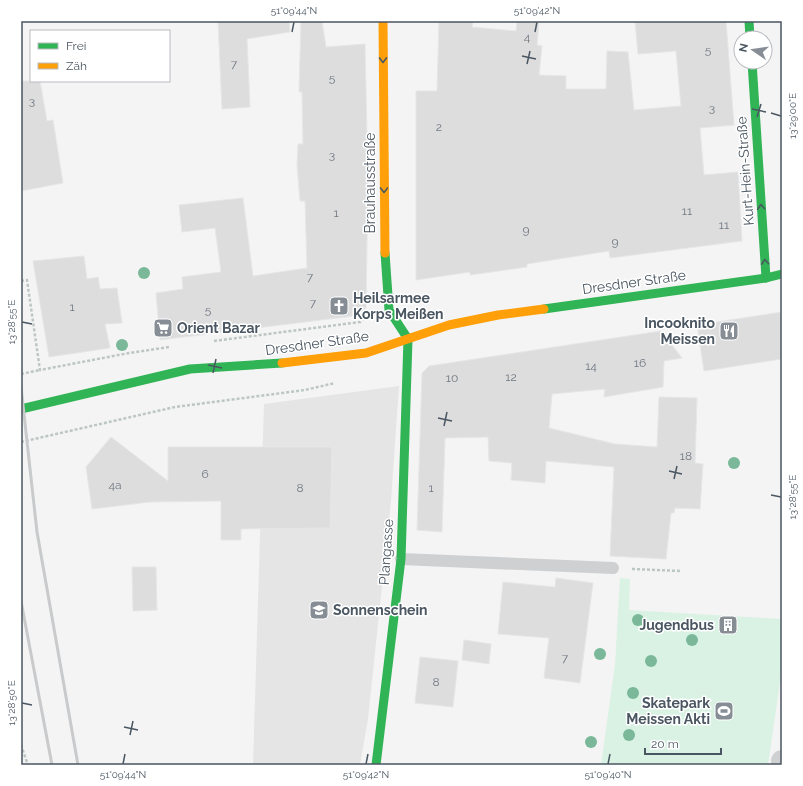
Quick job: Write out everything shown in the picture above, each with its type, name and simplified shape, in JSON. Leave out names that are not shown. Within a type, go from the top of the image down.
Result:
[{"type":"street","name":"Brauhausstraße","points":[[383,21],[384,237],[389,310],[408,339]]},
{"type":"street","name":"Kurt-Hein-Straße","points":[[753,70],[766,278]]},
{"type":"street","name":"Dresdner Straße","points":[[21,409],[190,369],[290,363],[366,353],[449,325],[498,315],[766,278],[782,274]]},
{"type":"street","name":"Plangasse","points":[[376,765],[401,559],[408,339]]},
{"type":"lane","points":[[401,559],[613,568]]},
{"type":"path","points":[[21,281],[27,280],[40,370]]},
{"type":"path","points":[[206,342],[360,322],[370,312],[389,310]]},
{"type":"path","points":[[21,374],[129,352],[175,346]]},
{"type":"path","points":[[21,442],[175,407],[305,390],[342,382]]},
{"type":"path","points":[[613,568],[681,571]]},
{"type":"path","points":[[21,745],[28,765]]},
{"type":"shaded area","name":"Sonnenschein","points":[[399,386],[391,501],[368,719],[360,765],[253,765],[264,404]]},
{"type":"green space","points":[[620,578],[630,579],[629,610],[782,619],[782,668],[768,765],[601,765],[615,665]]},
{"type":"building","points":[[218,21],[289,21],[290,32],[247,39],[250,107],[222,109]]},
{"type":"building","points":[[301,21],[322,21],[326,47],[365,44],[368,181],[366,308],[354,316],[160,340],[156,293],[183,289],[182,277],[221,272],[215,228],[182,232],[179,205],[243,198],[253,276],[307,268],[305,201],[300,201],[297,165],[298,144],[303,144],[302,92],[299,92]]},
{"type":"building","points":[[439,21],[473,21],[472,27],[516,31],[517,21],[539,21],[537,45],[542,46],[539,75],[566,76],[566,89],[606,89],[607,51],[628,52],[634,110],[681,106],[676,51],[638,54],[635,21],[726,21],[734,125],[700,128],[704,175],[738,172],[742,241],[610,258],[609,251],[527,264],[527,267],[470,275],[470,272],[416,280],[416,91],[437,91]]},
{"type":"building","points":[[21,81],[40,82],[47,121],[53,120],[63,183],[21,191]]},
{"type":"building","points":[[84,256],[87,279],[98,277],[100,289],[117,288],[122,323],[105,324],[110,348],[49,357],[33,261]]},
{"type":"building","points":[[782,312],[782,359],[704,371],[697,325]]},
{"type":"building","points":[[661,331],[682,358],[664,361],[663,387],[604,397],[605,389],[552,394],[549,428],[615,444],[657,447],[659,397],[697,398],[695,463],[703,464],[700,509],[675,508],[674,513],[671,513],[666,559],[610,556],[614,467],[546,461],[545,483],[511,480],[512,463],[489,461],[488,437],[445,438],[442,532],[417,530],[422,373],[429,366]]},
{"type":"building","points":[[111,437],[168,481],[168,447],[332,447],[330,528],[241,529],[241,540],[221,540],[221,501],[150,502],[92,509],[86,467]]},
{"type":"building","points":[[132,567],[156,567],[157,610],[133,611]]},
{"type":"building","points":[[556,578],[593,583],[580,683],[544,678],[549,638],[498,634],[503,582],[555,587]]},
{"type":"building","points":[[464,640],[491,644],[489,664],[462,660]]},
{"type":"building","points":[[420,657],[458,661],[453,707],[415,703]]},
{"type":"railway","points":[[21,387],[37,532],[78,765]]},
{"type":"railway","points":[[21,601],[52,765]]},
{"type":"traffic: fast","points":[[749,21],[750,30]]},
{"type":"traffic: fast","points":[[753,70],[766,278]]},
{"type":"traffic: fast","points":[[385,253],[389,310],[408,339]]},
{"type":"traffic: fast","points":[[544,309],[766,278],[782,274]]},
{"type":"traffic: fast","points":[[376,765],[401,559],[408,339]]},
{"type":"traffic: fast","points":[[21,409],[190,369],[282,363]]},
{"type":"traffic: slow","points":[[383,21],[385,253]]},
{"type":"traffic: slow","points":[[282,363],[366,353],[449,325],[498,315],[544,309]]},
{"type":"place","name":"Heilsarmee Korps Meißen","points":[[339,306]]},
{"type":"place","name":"Orient Bazar","points":[[163,328]]},
{"type":"place","name":"Incooknito Meissen","points":[[729,331]]},
{"type":"place","name":"Sonnenschein","points":[[319,610]]},
{"type":"place","name":"Jugendbus","points":[[728,625]]},
{"type":"place","name":"Skatepark Meissen Akti","points":[[724,711]]}]
